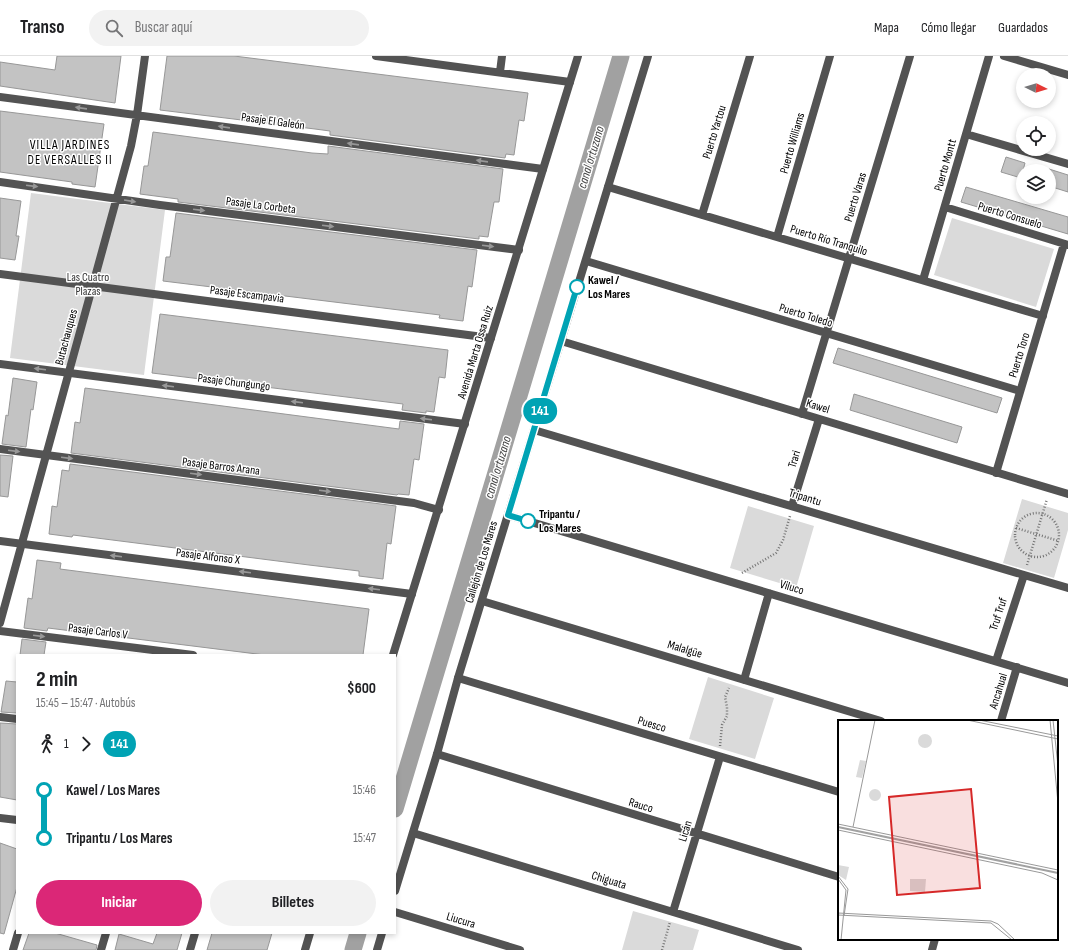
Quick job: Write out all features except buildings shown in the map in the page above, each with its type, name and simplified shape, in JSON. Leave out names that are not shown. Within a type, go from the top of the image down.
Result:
[{"type":"street","name":"Butachauques","points":[[0,623],[131,146],[146,56]]},
{"type":"street","points":[[376,56],[408,58],[570,82]]},
{"type":"street","points":[[500,72],[502,56]]},
{"type":"street","name":"Avenida Marta Ossa Ruiz","points":[[394,654],[578,56]]},
{"type":"street","name":"Callejón de Los Mares","points":[[396,889],[437,754],[458,678],[648,56]]},
{"type":"street","name":"Puerto Yartou","points":[[702,215],[750,56]]},
{"type":"street","name":"Puerto Williams","points":[[777,237],[830,56]]},
{"type":"street","name":"Puerto Varas","points":[[802,414],[910,56]]},
{"type":"street","name":"Puerto Montt","points":[[923,280],[989,56]]},
{"type":"street","points":[[1004,56],[1068,76]]},
{"type":"street","name":"Pasaje El Galeón","points":[[0,97],[543,169]]},
{"type":"street","points":[[966,134],[1068,164]]},
{"type":"street","name":"Pasaje La Corbeta","points":[[0,182],[160,205],[519,250]]},
{"type":"street","name":"Puerto Río Tranquilo","points":[[608,187],[1043,316]]},
{"type":"street","name":"Puerto Consuelo","points":[[945,207],[1066,244]]},
{"type":"street","name":"Puerto Toro","points":[[996,473],[1066,244]]},
{"type":"street","name":"Puerto Toledo","points":[[586,260],[1020,391]]},
{"type":"street","name":"Pasaje Escampavia","points":[[0,274],[492,338]]},
{"type":"street","name":"Kawel","points":[[561,341],[996,473],[1050,489],[1067,492]]},
{"type":"street","name":"Pasaje Chungungo","points":[[0,364],[465,424]]},
{"type":"street","name":"Trari","points":[[792,506],[819,419]]},
{"type":"street","name":"Tripantu","points":[[534,430],[1068,588]]},
{"type":"street","name":"Pasaje Barros Arana","points":[[0,449],[414,503],[438,510]]},
{"type":"street","name":"Viluco","points":[[508,515],[1068,682]]},
{"type":"street","name":"Pasaje Alfonso X","points":[[0,541],[412,594]]},
{"type":"street","name":"Truf Truf","points":[[996,661],[1024,575]]},
{"type":"street","points":[[744,680],[768,593]]},
{"type":"street","name":"Malalgüe","points":[[482,601],[878,720]]},
{"type":"street","name":"Pasaje Carlos V","points":[[0,631],[185,654]]},
{"type":"street","name":"Ancahual","points":[[1001,720],[1017,667]]},
{"type":"street","name":"Puesco","points":[[458,678],[838,792]]},
{"type":"street","points":[[0,717],[16,719]]},
{"type":"street","name":"Rauco","points":[[437,754],[838,877]]},
{"type":"street","name":"Licán","points":[[673,912],[720,757]]},
{"type":"street","points":[[0,818],[16,820]]},
{"type":"street","name":"Chiguata","points":[[413,833],[798,950]]},
{"type":"street","name":"Liucura","points":[[396,912],[520,950]]},
{"type":"street","points":[[13,950],[18,934]]},
{"type":"street","points":[[101,950],[106,934]]},
{"type":"street","points":[[190,950],[196,934]]},
{"type":"street","points":[[305,950],[310,934]]},
{"type":"street","points":[[377,950],[382,934]]},
{"type":"street","points":[[932,950],[935,940]]},
{"type":"path","points":[[1024,575],[1050,489]]},
{"type":"path","points":[[732,582],[739,575],[776,553],[783,540],[792,506]]},
{"type":"path","points":[[1043,512],[1056,522],[1059,529],[1059,541],[1052,552],[1045,556],[1029,556],[1018,546],[1015,539],[1016,528],[1022,518],[1028,514],[1043,512]]},
{"type":"path","points":[[1016,528],[1059,541]]},
{"type":"path","points":[[720,757],[722,725],[727,716],[725,697],[728,688],[744,680]]},
{"type":"path","points":[[662,950],[673,912]]},
{"type":"green space","name":"Las Cuatro Plazas","points":[[31,193],[165,210],[144,375],[10,358]]},
{"type":"green space","points":[[952,218],[1054,249],[1036,307],[934,275]]},
{"type":"green space","points":[[1022,499],[1068,513],[1068,530],[1054,578],[1003,563]]},
{"type":"green space","points":[[748,506],[814,526],[796,588],[730,568]]},
{"type":"green space","points":[[708,677],[774,698],[755,759],[689,739]]},
{"type":"green space","points":[[633,911],[699,930],[693,950],[622,950]]},
{"type":"waterway","name":"canal ortuzano","points":[[396,806],[621,56]]},
{"type":"waterway","name":"canal ortuzano","points":[[353,950],[358,934]]},
{"type":"bus line","name":"141","points":[[528,521],[508,515],[577,287]]},
{"type":"place","name":"Kawel / Los Mares","points":[[577,287]]},
{"type":"place","name":"Tripantu / Los Mares","points":[[528,521]]},
{"type":"district","name":"VILLA JARDINES DE VERSALLES II","points":[[70,152]]}]
